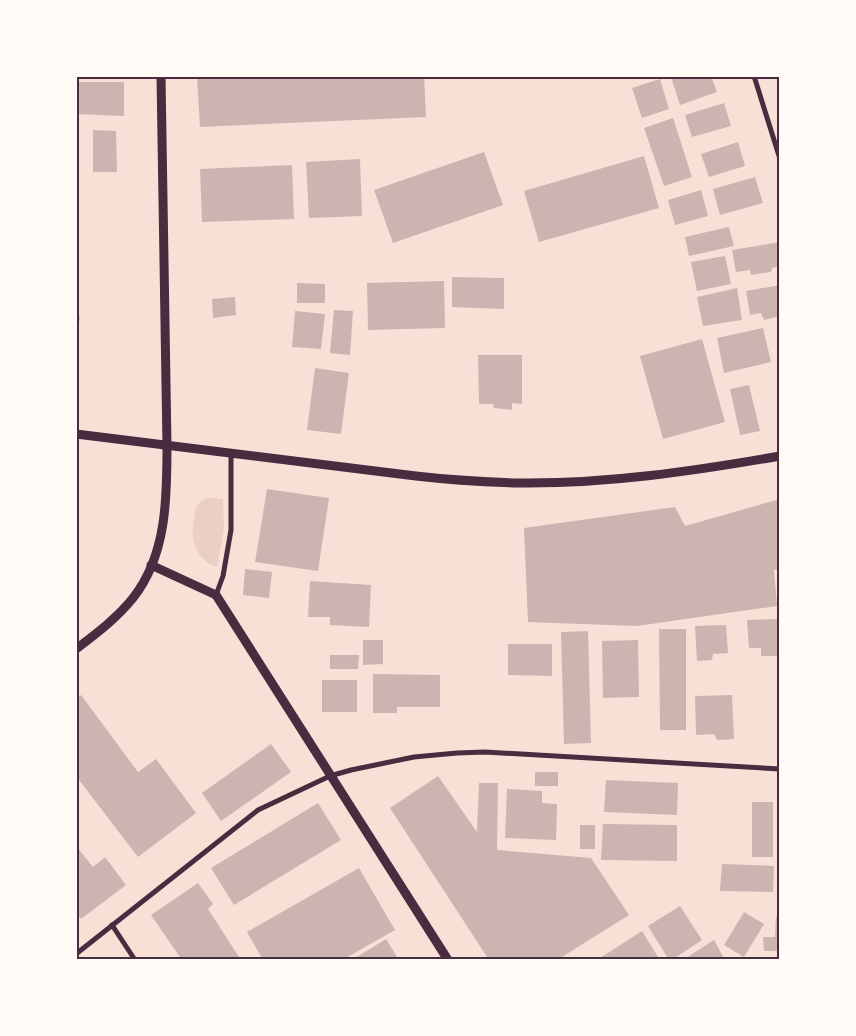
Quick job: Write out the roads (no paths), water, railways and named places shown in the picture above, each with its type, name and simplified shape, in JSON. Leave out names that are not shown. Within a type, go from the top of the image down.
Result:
[{"type":"street","points":[[76,649],[109,623],[144,582],[158,547],[166,507],[167,446],[161,76]]},
{"type":"street","points":[[754,76],[780,159]]},
{"type":"street","points":[[76,434],[416,476],[465,481],[520,483],[657,475],[707,469],[780,456]]},
{"type":"street","points":[[216,595],[223,576],[231,530],[230,453]]},
{"type":"street","points":[[151,566],[216,595],[448,960]]},
{"type":"street","points":[[76,954],[258,810],[330,776],[351,770],[414,758],[457,753],[500,752],[780,769]]},
{"type":"street","points":[[112,925],[134,960]]}]
